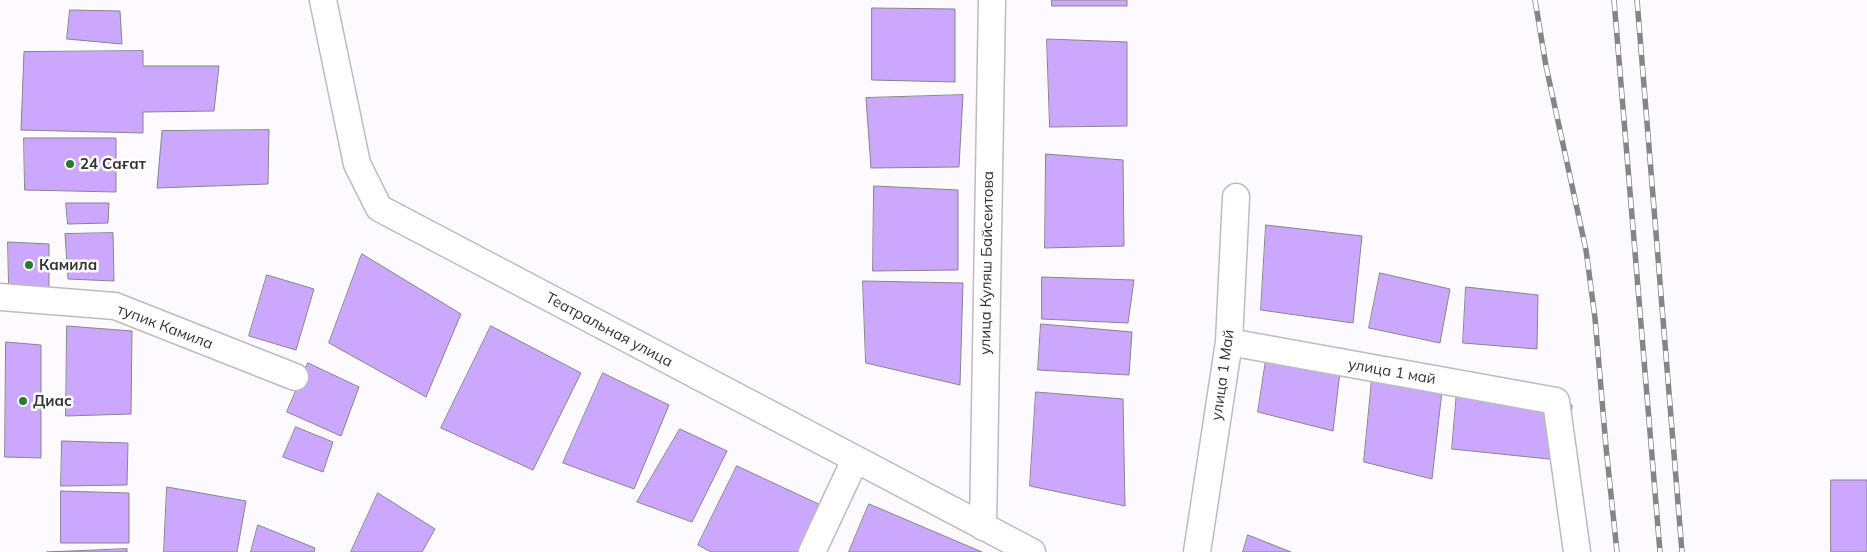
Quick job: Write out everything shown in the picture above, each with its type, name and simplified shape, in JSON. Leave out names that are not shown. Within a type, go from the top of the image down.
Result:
[{"type":"street","name":"Театральная улица","points":[[323,0],[357,164],[378,208],[1032,552]]},
{"type":"street","name":"улица Куляш Байсеитова","points":[[982,527],[992,0]]},
{"type":"street","name":"улица 1 Май","points":[[1198,552],[1229,342],[1236,197]]},
{"type":"street","name":"тупик Камила","points":[[0,297],[115,306],[294,377]]},
{"type":"street","name":"улица 1 май","points":[[1229,342],[1556,401],[1577,552]]},
{"type":"street","points":[[812,552],[855,460]]},
{"type":"building","points":[[1052,0],[1127,0],[1127,6],[1052,6]]},
{"type":"building","points":[[872,8],[955,9],[955,82],[872,80]]},
{"type":"building","points":[[70,10],[120,11],[122,44],[67,39]]},
{"type":"building","points":[[1047,39],[1127,42],[1127,126],[1050,127]]},
{"type":"building","points":[[143,51],[143,66],[219,66],[214,111],[143,112],[143,133],[21,130],[24,52]]},
{"type":"building","points":[[963,95],[959,167],[871,168],[866,98]]},
{"type":"building","points":[[269,130],[268,184],[157,188],[162,131]]},
{"type":"building","name":"24 Сағат","points":[[24,138],[116,138],[116,192],[25,190]]},
{"type":"building","points":[[1046,154],[1123,160],[1124,246],[1045,248]]},
{"type":"building","points":[[874,186],[958,190],[958,270],[873,271]]},
{"type":"building","points":[[66,203],[109,203],[108,223],[68,224]]},
{"type":"building","points":[[1266,225],[1362,236],[1353,323],[1261,310]]},
{"type":"building","points":[[113,233],[114,281],[68,279],[65,234]]},
{"type":"building","name":"Камила","points":[[8,242],[49,244],[49,288],[9,286]]},
{"type":"building","points":[[362,254],[461,314],[426,397],[329,343]]},
{"type":"building","points":[[1380,273],[1450,289],[1440,343],[1369,328]]},
{"type":"building","points":[[267,275],[314,289],[296,350],[249,336]]},
{"type":"building","points":[[1042,277],[1134,280],[1128,323],[1042,319]]},
{"type":"building","points":[[863,281],[963,283],[960,385],[866,363]]},
{"type":"building","points":[[1466,287],[1538,295],[1537,349],[1463,343]]},
{"type":"building","points":[[1041,324],[1132,332],[1129,375],[1038,370]]},
{"type":"building","points":[[67,326],[132,331],[131,414],[66,416]]},
{"type":"building","points":[[491,326],[581,373],[533,470],[441,428]]},
{"type":"building","name":"Диас","points":[[6,342],[41,345],[41,458],[5,457]]},
{"type":"building","points":[[1268,347],[1342,355],[1333,431],[1258,412]]},
{"type":"building","points":[[308,363],[359,387],[341,436],[287,412]]},
{"type":"building","points":[[603,373],[669,405],[634,489],[563,463]]},
{"type":"building","points":[[1372,379],[1442,391],[1432,479],[1364,462]]},
{"type":"building","points":[[1457,391],[1572,405],[1568,461],[1452,449]]},
{"type":"building","points":[[1036,392],[1123,399],[1125,506],[1030,486]]},
{"type":"building","points":[[296,427],[333,442],[323,472],[283,457]]},
{"type":"building","points":[[680,429],[727,451],[692,522],[637,502]]},
{"type":"building","points":[[62,441],[128,443],[127,485],[61,486]]},
{"type":"building","points":[[737,466],[827,508],[801,552],[711,552],[698,545]]},
{"type":"building","points":[[1831,480],[1867,480],[1867,552],[1831,552]]},
{"type":"building","points":[[167,487],[246,501],[237,552],[164,552]]},
{"type":"building","points":[[61,491],[129,493],[129,543],[61,543]]},
{"type":"building","points":[[378,493],[435,529],[422,552],[351,552]]},
{"type":"building","points":[[869,504],[982,552],[849,552]]},
{"type":"building","points":[[258,525],[315,548],[314,552],[251,552]]},
{"type":"building","points":[[1248,535],[1291,552],[1243,552]]},
{"type":"building","points":[[127,549],[127,552],[47,552]]},
{"type":"railway","points":[[1535,0],[1546,66],[1586,250],[1595,318],[1617,552]]},
{"type":"railway","points":[[1614,0],[1660,552]]},
{"type":"railway","points":[[1637,0],[1682,552]]},
{"type":"place","name":"24 Сағат","points":[[70,164]]},
{"type":"place","name":"Камила","points":[[29,265]]},
{"type":"place","name":"Диас","points":[[23,401]]}]
